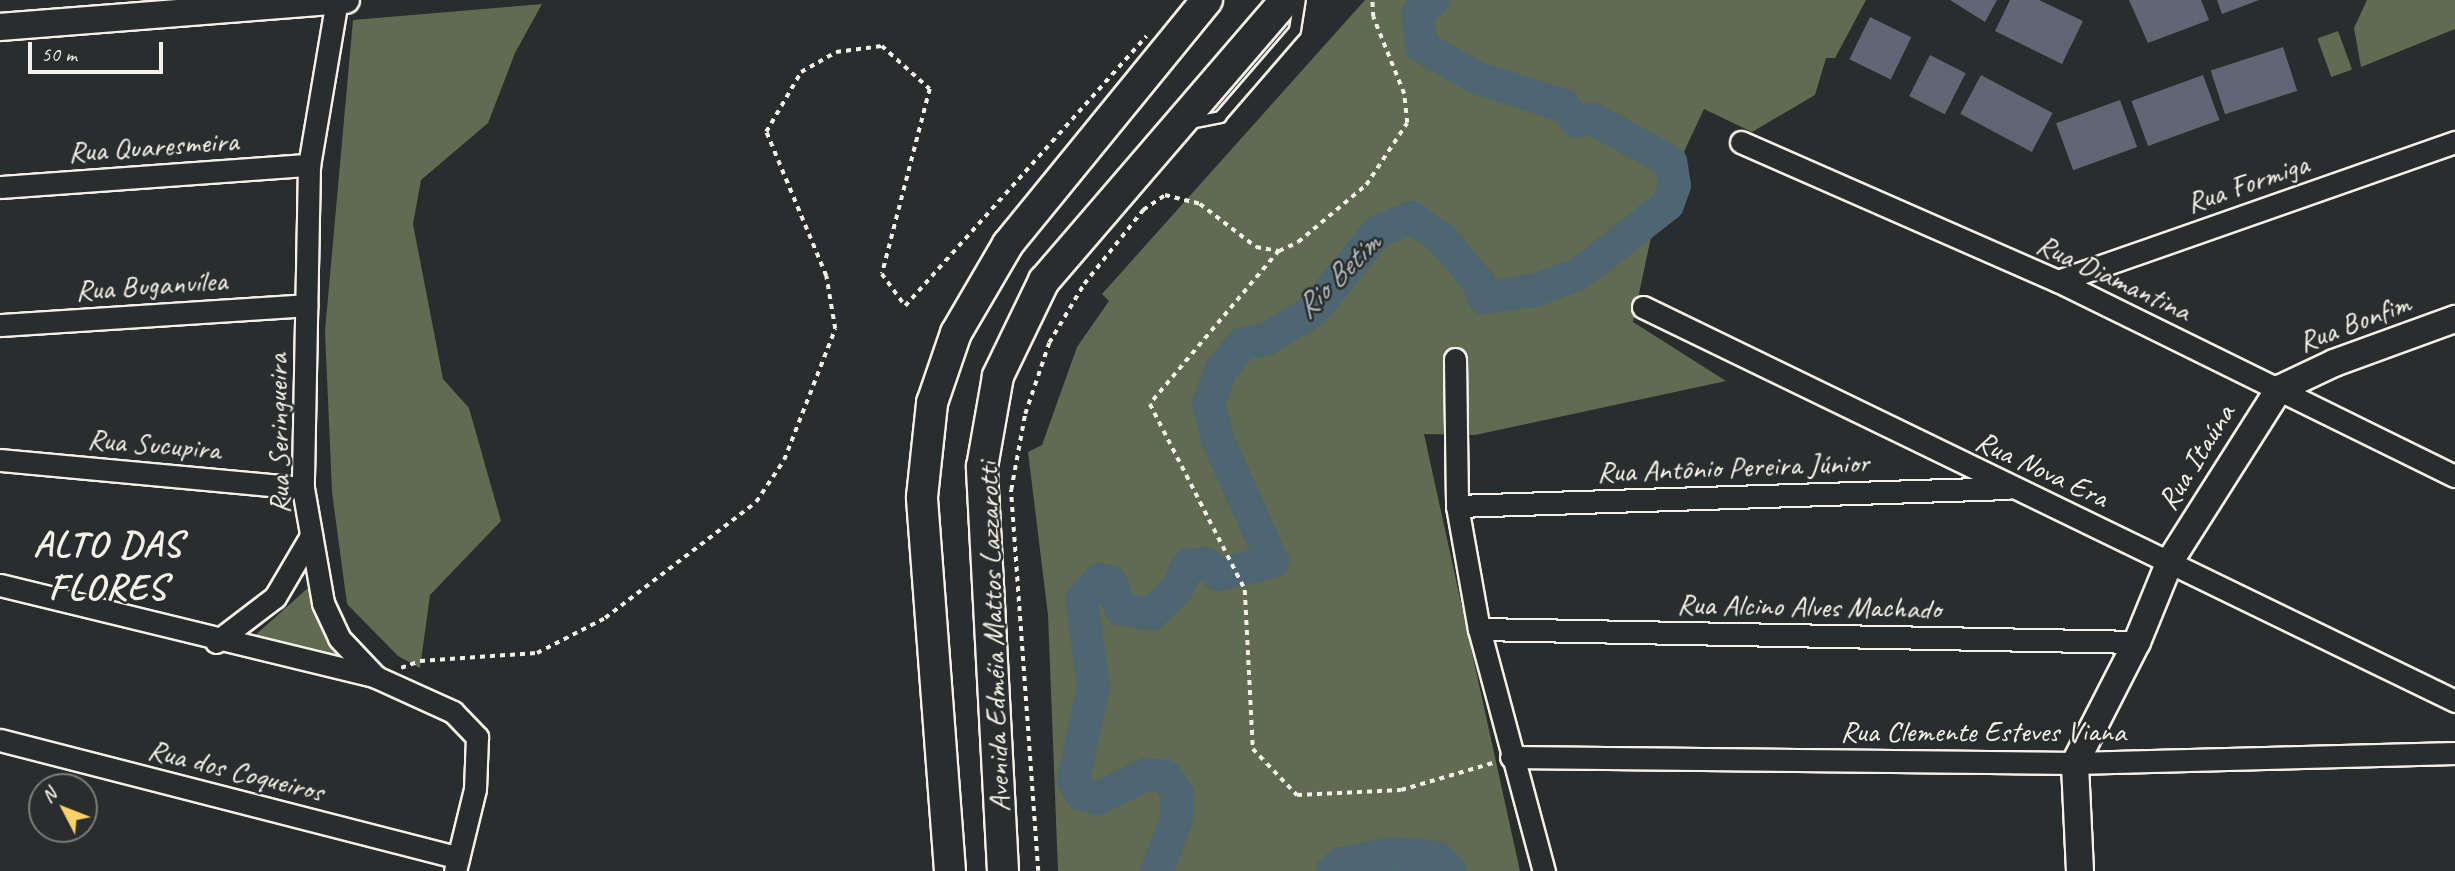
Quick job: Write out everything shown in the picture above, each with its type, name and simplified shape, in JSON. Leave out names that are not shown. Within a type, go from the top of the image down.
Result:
[{"type":"main road","name":"Avenida Edméia Mattos Lazzarotti","points":[[950,871],[922,497],[932,404],[956,333],[1008,244],[1207,0]]},
{"type":"main road","name":"Avenida Edméia Mattos Lazzarotti","points":[[1003,871],[982,467],[998,376],[1044,281],[1286,0]]},
{"type":"street","points":[[0,27],[248,4],[340,0]]},
{"type":"street","name":"Rua Seringueira","points":[[340,0],[309,165],[303,488],[323,603],[339,638],[376,677],[453,712],[477,737],[475,789],[456,864]]},
{"type":"street","name":"Rua Diamantina","points":[[1741,142],[2058,281],[2455,476]]},
{"type":"street","name":"Rua Formiga","points":[[2058,281],[2455,142]]},
{"type":"street","name":"Rua Quaresmeira","points":[[0,187],[309,165]]},
{"type":"street","name":"Rua Buganvílea","points":[[0,325],[306,305]]},
{"type":"street","name":"Rua Nova Era","points":[[1643,307],[2010,488],[2170,561],[2455,701]]},
{"type":"street","name":"Rua Bonfim","points":[[2279,389],[2334,363],[2455,319]]},
{"type":"street","points":[[1454,359],[1457,506],[1479,629],[1511,757],[1544,871]]},
{"type":"street","name":"Rua Itaúna","points":[[2075,764],[2137,642],[2170,561],[2279,389]]},
{"type":"street","name":"Rua Sucupira","points":[[0,460],[303,488]]},
{"type":"street","name":"Rua Antônio Pereira Júnior","points":[[1457,506],[2010,488]]},
{"type":"street","points":[[216,642],[275,597],[311,536]]},
{"type":"street","points":[[0,585],[216,642],[376,677]]},
{"type":"street","name":"Rua Alcino Alves Machado","points":[[1479,629],[2137,642]]},
{"type":"street","name":"Rua dos Coqueiros","points":[[0,740],[456,864]]},
{"type":"street","name":"Rua Clemente Esteves Viana","points":[[1511,757],[2075,764],[2455,753]]},
{"type":"street","points":[[2075,764],[2080,871]]},
{"type":"lane","points":[[1177,126],[1220,117],[1295,30],[1300,0]]},
{"type":"path","points":[[1372,0],[1373,17],[1404,94],[1407,123],[1366,186],[1298,242],[1279,251],[1150,404],[1245,590],[1253,749],[1297,795],[1401,790],[1511,757]]},
{"type":"path","points":[[376,677],[420,661],[537,653],[605,618],[756,502],[784,460],[835,329],[825,276],[766,132],[802,72],[836,52],[882,46],[930,89],[882,274],[905,306],[1139,38],[1153,34]]},
{"type":"path","points":[[1038,871],[1011,490],[1025,414],[1049,343],[1084,284],[1143,210],[1165,195],[1200,204],[1256,247],[1279,251]]},
{"type":"green space","points":[[1365,0],[1866,0],[1835,58],[1826,58],[1815,95],[1752,132],[1704,109],[1657,209],[1633,322],[1726,381],[1475,435],[1424,434],[1520,871],[1058,871],[1048,615],[1028,452],[1042,445],[1077,347],[1109,301],[1102,294]]},
{"type":"green space","points":[[2367,0],[2455,0],[2455,29],[2361,67],[2354,28]]},
{"type":"green space","points":[[542,4],[515,53],[488,123],[421,180],[413,224],[443,379],[469,408],[501,521],[430,595],[420,668],[398,656],[347,604],[332,492],[325,331],[353,20]]},
{"type":"green space","points":[[2338,31],[2352,70],[2331,77],[2317,39]]},
{"type":"green space","points":[[309,587],[341,658],[252,638]]},
{"type":"building","points":[[1950,0],[1997,0],[1985,22]]},
{"type":"building","points":[[2010,0],[2039,0],[2083,21],[2062,64],[1995,31]]},
{"type":"building","points":[[2129,0],[2201,0],[2209,20],[2148,43]]},
{"type":"building","points":[[2217,0],[2259,0],[2222,14]]},
{"type":"building","points":[[1870,17],[1911,37],[1891,79],[1849,59]]},
{"type":"building","points":[[2283,47],[2297,91],[2225,114],[2211,70]]},
{"type":"building","points":[[1930,55],[1966,73],[1945,114],[1909,96]]},
{"type":"building","points":[[1981,75],[2053,113],[2032,152],[1960,114]]},
{"type":"building","points":[[2203,75],[2219,120],[2148,146],[2132,101]]},
{"type":"building","points":[[2120,100],[2137,147],[2073,170],[2056,123]]},
{"type":"waterway","name":"Rio Betim","points":[[1156,871],[1176,818],[1177,793],[1166,776],[1146,774],[1097,798],[1080,793],[1073,779],[1093,686],[1081,599],[1099,579],[1110,581],[1121,609],[1151,613],[1176,589],[1187,565],[1205,563],[1218,574],[1272,561],[1217,439],[1208,403],[1220,370],[1242,343],[1265,339],[1313,310],[1377,231],[1411,217],[1441,238],[1478,282],[1483,297],[1534,290],[1579,273],[1667,204],[1674,185],[1670,161],[1591,118],[1576,121],[1563,105],[1476,77],[1421,46],[1417,13],[1432,0]]},
{"type":"waterway","name":"Rio Betim","points":[[1331,871],[1341,863],[1393,853],[1436,857],[1450,871]]},
{"type":"district","name":"ALTO DAS FLORES","points":[[108,566]]}]
